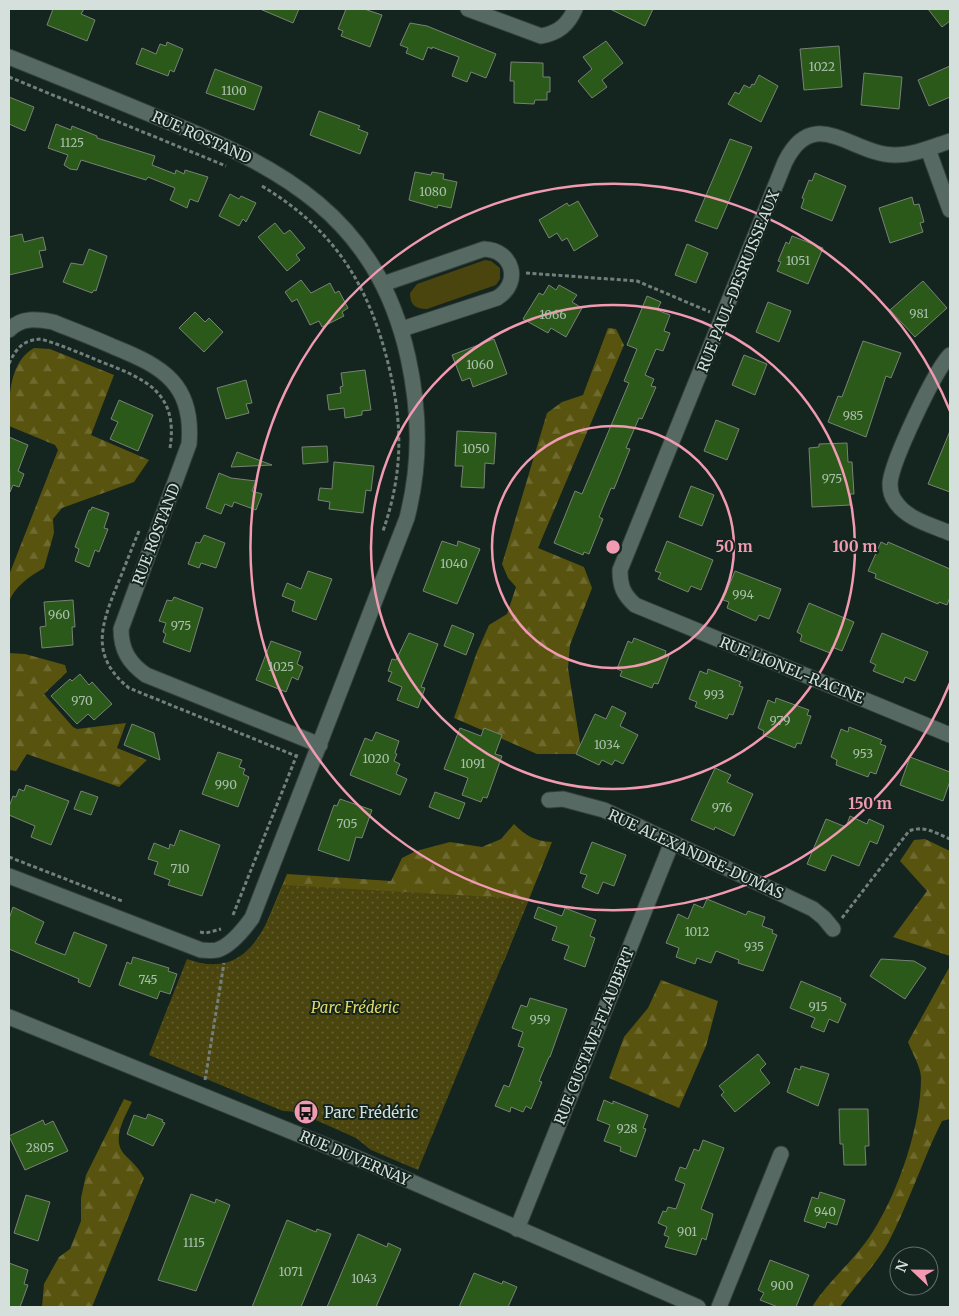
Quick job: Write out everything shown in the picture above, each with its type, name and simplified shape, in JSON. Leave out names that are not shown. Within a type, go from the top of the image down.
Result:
[{"type":"street","points":[[468,9],[540,36],[552,34],[564,27],[575,9]]},
{"type":"street","name":"RUE ROSTAND","points":[[9,57],[224,144],[272,169],[298,186],[337,220],[372,264],[383,284],[402,329],[419,425],[414,491],[397,547],[252,918],[225,945]]},
{"type":"street","name":"RUE PAUL-DESRUISSEAUX","points":[[635,605],[626,597],[620,586],[620,570],[724,318],[785,162],[797,142],[808,135],[829,134],[894,155],[928,149],[950,141]]},
{"type":"street","points":[[928,149],[950,210]]},
{"type":"street","points":[[383,284],[484,249],[498,251],[508,260],[513,274],[508,288],[497,298],[402,329]]},
{"type":"street","name":"RUE ROSTAND","points":[[9,330],[24,320],[39,319],[53,322],[146,360],[172,380],[181,393],[191,428],[190,444],[121,629],[121,643],[135,667],[146,675],[320,745]]},
{"type":"street","points":[[950,355],[936,375],[924,399],[894,467],[890,491],[894,501],[907,514],[950,533]]},
{"type":"street","name":"RUE LIONEL-RACINE","points":[[635,605],[950,735]]},
{"type":"street","name":"RUE ALEXANDRE-DUMAS","points":[[549,800],[563,799],[604,810],[813,909],[824,918],[833,930]]},
{"type":"street","name":"RUE GUSTAVE-FLAUBERT","points":[[517,1229],[672,842]]},
{"type":"street","points":[[9,876],[200,950],[217,950],[225,945]]},
{"type":"street","name":"RUE DUVERNAY","points":[[9,1017],[364,1161],[698,1307]]},
{"type":"street","points":[[719,1307],[781,1154]]},
{"type":"path","points":[[9,77],[231,168]]},
{"type":"path","points":[[261,185],[298,210],[319,230],[358,279],[371,306],[391,377],[398,413],[400,442],[398,477],[383,534]]},
{"type":"path","points":[[513,274],[529,272],[638,280],[724,318]]},
{"type":"path","points":[[230,920],[303,738]]},
{"type":"path","points":[[833,930],[909,831],[918,828],[928,829],[950,839]]},
{"type":"path","points":[[9,857],[123,902]]},
{"type":"path","points":[[197,932],[206,933],[225,926]]},
{"type":"path","points":[[203,1096],[223,976],[225,945]]},
{"type":"green space","points":[[485,260],[491,261],[500,268],[500,279],[496,285],[427,309],[416,307],[412,303],[410,293],[417,284]]},
{"type":"green space","points":[[608,328],[616,329],[624,345],[538,548],[584,567],[592,588],[570,645],[568,668],[581,749],[577,754],[537,754],[454,718],[477,652],[489,625],[507,614],[516,587],[508,578],[502,564],[547,413],[562,402],[583,395]]},
{"type":"green space","points":[[34,348],[50,349],[114,375],[91,435],[149,460],[134,482],[62,508],[53,519],[54,533],[44,568],[28,578],[15,591],[9,602],[9,575],[58,450],[55,445],[9,426],[10,393],[15,372],[25,355]]},
{"type":"green space","points":[[9,653],[25,654],[65,665],[67,672],[44,694],[73,727],[77,729],[126,723],[117,748],[147,760],[119,787],[27,754],[16,771],[9,770]]},
{"type":"green space","points":[[514,824],[531,837],[552,842],[504,961],[264,929],[287,874],[391,881],[402,858],[416,851],[450,842],[482,847],[501,839]]},
{"type":"green space","points":[[925,839],[950,851],[950,956],[893,937],[927,891],[900,861],[914,840]]},
{"type":"green space","name":"Parc Fréderic","points":[[283,885],[529,899],[418,1170],[371,1150],[356,1138],[298,1112],[283,1111],[149,1055],[187,959],[207,964],[224,963],[239,957],[260,934],[269,919]]},
{"type":"green space","points":[[950,966],[950,1119],[942,1121],[896,1228],[877,1260],[840,1307],[812,1307],[818,1297],[865,1243],[891,1199],[912,1138],[920,1097],[921,1074],[908,1042]]},
{"type":"green space","points":[[661,980],[718,1001],[706,1046],[679,1108],[609,1078],[624,1037],[648,1008]]},
{"type":"green space","points":[[124,1099],[132,1102],[120,1128],[120,1148],[138,1168],[144,1178],[92,1307],[42,1307],[44,1284],[59,1257],[70,1249],[81,1221],[81,1198],[86,1175]]},
{"type":"building","points":[[53,9],[84,9],[81,14],[95,20],[87,41],[47,25]]},
{"type":"building","points":[[260,9],[299,9],[293,23]]},
{"type":"building","points":[[346,9],[364,9],[382,15],[370,47],[341,36],[343,31],[338,29]]},
{"type":"building","points":[[610,9],[653,9],[645,26]]},
{"type":"building","points":[[928,9],[950,9],[950,21],[942,27]]},
{"type":"building","points":[[410,23],[427,26],[496,54],[486,78],[471,72],[467,82],[452,76],[459,57],[432,47],[432,49],[428,47],[423,60],[406,53],[408,48],[400,45]]},
{"type":"building","points":[[606,41],[623,63],[602,80],[607,87],[592,98],[578,81],[592,69],[583,57]]},
{"type":"building","points":[[167,42],[183,49],[174,72],[170,70],[168,76],[136,64],[142,48],[156,54],[160,44],[166,46]]},
{"type":"building","points":[[839,46],[842,87],[804,90],[800,49]]},
{"type":"building","points":[[511,62],[543,63],[543,77],[550,77],[550,92],[547,92],[547,100],[535,100],[534,104],[514,103],[514,81],[510,81]]},
{"type":"building","points":[[950,66],[950,97],[929,106],[918,80]]},
{"type":"building","points":[[215,69],[262,87],[254,110],[206,93]]},
{"type":"building","points":[[864,73],[902,77],[899,109],[861,105]]},
{"type":"building","points":[[759,75],[778,86],[761,122],[728,104],[735,92],[739,94],[744,85],[750,88],[752,84],[754,85]]},
{"type":"building","points":[[9,97],[34,107],[25,131],[9,124]]},
{"type":"building","points":[[319,111],[360,126],[358,129],[368,133],[360,154],[310,135]]},
{"type":"building","points":[[56,124],[71,130],[72,126],[97,136],[97,138],[155,156],[152,165],[175,174],[176,170],[184,174],[185,170],[208,177],[198,202],[190,199],[187,208],[170,200],[175,188],[148,177],[146,180],[81,160],[77,170],[70,169],[64,165],[68,155],[48,148]]},
{"type":"building","points":[[730,139],[752,147],[717,229],[695,221]]},
{"type":"building","points":[[415,172],[431,175],[432,172],[444,174],[443,179],[457,182],[451,208],[438,205],[437,208],[409,200]]},
{"type":"building","points":[[815,173],[846,186],[832,221],[801,208],[804,199],[802,198],[809,180],[812,181]]},
{"type":"building","points":[[230,194],[239,199],[241,196],[256,203],[246,222],[243,219],[239,226],[219,216]]},
{"type":"building","points":[[912,197],[914,205],[919,204],[924,222],[920,223],[923,232],[890,243],[879,208]]},
{"type":"building","points":[[578,201],[598,236],[574,251],[567,238],[562,241],[557,233],[549,238],[539,220],[567,203],[569,206]]},
{"type":"building","points":[[275,223],[284,234],[290,230],[305,248],[296,255],[300,260],[287,271],[258,237]]},
{"type":"building","points":[[22,234],[24,242],[43,237],[46,250],[39,251],[43,267],[9,275],[9,237]]},
{"type":"building","points":[[792,236],[823,248],[808,284],[777,271],[781,262],[778,261],[786,242],[789,244]]},
{"type":"building","points":[[687,244],[708,253],[696,283],[675,275]]},
{"type":"building","points":[[89,249],[107,256],[96,291],[94,290],[92,293],[63,282],[71,263],[83,265]]},
{"type":"building","points":[[301,280],[311,293],[330,283],[335,293],[339,291],[348,308],[342,312],[344,316],[322,327],[319,321],[310,325],[297,299],[292,302],[285,292]]},
{"type":"building","points":[[923,281],[947,308],[915,337],[890,310]]},
{"type":"building","points":[[549,285],[556,290],[559,285],[577,295],[572,302],[582,308],[566,337],[551,328],[548,333],[523,319],[539,293],[543,295]]},
{"type":"building","points":[[647,296],[661,302],[657,310],[670,315],[664,331],[670,333],[663,351],[656,349],[645,375],[654,379],[651,386],[656,387],[642,419],[639,418],[626,448],[630,449],[614,489],[611,488],[599,517],[603,519],[589,554],[584,552],[583,555],[554,543],[575,491],[582,494],[629,383],[624,381],[637,349],[627,345]]},
{"type":"building","points":[[768,302],[791,311],[779,342],[756,332]]},
{"type":"building","points":[[195,312],[205,322],[209,318],[223,332],[204,352],[179,328]]},
{"type":"building","points":[[494,339],[507,374],[473,387],[470,378],[462,381],[452,355]]},
{"type":"building","points":[[863,341],[901,353],[891,378],[886,376],[866,437],[828,422],[838,396],[842,397]]},
{"type":"building","points":[[744,355],[767,364],[755,395],[732,385]]},
{"type":"building","points":[[365,370],[371,410],[362,411],[362,415],[345,418],[344,408],[329,410],[327,395],[341,393],[340,387],[343,386],[341,373]]},
{"type":"building","points":[[246,380],[252,403],[246,404],[249,413],[226,419],[217,388]]},
{"type":"building","points":[[119,400],[153,415],[138,451],[110,439],[118,422],[111,419]]},
{"type":"building","points":[[716,420],[739,429],[727,460],[704,451]]},
{"type":"building","points":[[457,431],[496,433],[494,464],[485,463],[484,488],[461,487],[463,466],[455,466]]},
{"type":"building","points":[[950,431],[950,492],[928,484]]},
{"type":"building","points":[[9,437],[28,445],[18,471],[24,474],[19,487],[13,485],[10,492]]},
{"type":"building","points":[[847,443],[848,462],[852,462],[854,494],[850,494],[850,505],[812,507],[809,448],[819,447],[819,444]]},
{"type":"building","points":[[327,446],[328,462],[303,464],[302,447]]},
{"type":"building","points":[[237,452],[272,465],[231,467]]},
{"type":"building","points":[[334,462],[374,466],[371,491],[366,490],[363,513],[329,509],[330,502],[318,500],[320,488],[332,489]]},
{"type":"building","points":[[219,473],[231,478],[256,481],[252,491],[262,494],[256,510],[234,502],[232,507],[225,504],[221,514],[206,508]]},
{"type":"building","points":[[691,486],[714,495],[702,526],[679,517]]},
{"type":"building","points":[[92,507],[109,513],[104,528],[108,529],[99,552],[95,550],[89,567],[75,561],[79,549],[75,547],[89,510]]},
{"type":"building","points":[[204,535],[225,543],[216,568],[201,563],[199,568],[188,564],[196,542],[200,543]]},
{"type":"building","points":[[442,541],[457,546],[458,541],[480,549],[457,604],[423,591]]},
{"type":"building","points":[[667,541],[713,560],[701,590],[691,586],[688,592],[658,579],[661,573],[655,571]]},
{"type":"building","points":[[881,542],[887,545],[888,542],[950,569],[950,597],[947,605],[939,602],[938,604],[875,578],[876,574],[868,571]]},
{"type":"building","points":[[308,571],[332,579],[316,620],[292,611],[295,601],[282,596],[287,583],[301,589]]},
{"type":"building","points":[[735,571],[781,589],[769,619],[759,615],[756,621],[727,608],[729,602],[723,600]]},
{"type":"building","points":[[174,597],[203,608],[190,652],[163,642],[166,634],[163,632],[166,623],[159,621],[167,600],[172,601]]},
{"type":"building","points":[[73,600],[75,627],[72,627],[73,645],[42,648],[40,627],[46,626],[44,602]]},
{"type":"building","points":[[809,603],[854,622],[842,651],[832,647],[830,653],[800,641],[802,635],[797,632]]},
{"type":"building","points":[[452,625],[474,634],[466,655],[444,646]]},
{"type":"building","points":[[409,633],[438,644],[421,687],[425,688],[418,708],[397,700],[402,687],[388,681],[392,672],[388,671],[392,659],[396,660]]},
{"type":"building","points":[[882,633],[928,652],[915,681],[905,677],[903,683],[873,671],[876,665],[870,662]]},
{"type":"building","points":[[634,638],[666,651],[665,655],[669,656],[658,684],[654,683],[652,688],[620,676],[622,671],[617,669],[628,641],[632,643]]},
{"type":"building","points":[[271,641],[301,652],[297,664],[303,667],[298,680],[292,677],[286,692],[256,680]]},
{"type":"building","points":[[708,669],[741,682],[739,686],[743,687],[733,715],[729,714],[727,719],[695,707],[697,702],[689,699],[700,671],[707,674]]},
{"type":"building","points":[[80,674],[89,685],[92,682],[112,704],[94,720],[88,714],[77,724],[51,696],[70,679],[72,681]]},
{"type":"building","points":[[776,698],[809,710],[807,715],[811,716],[801,744],[797,743],[795,748],[763,735],[764,731],[758,728],[768,700],[775,703]]},
{"type":"building","points":[[612,706],[626,713],[620,726],[638,735],[623,764],[615,760],[612,765],[602,760],[599,765],[576,754],[595,714],[606,719]]},
{"type":"building","points":[[132,724],[154,733],[160,760],[124,745]]},
{"type":"building","points":[[849,727],[882,740],[880,744],[886,746],[876,774],[870,772],[868,777],[836,765],[837,760],[831,757],[841,729],[848,732]]},
{"type":"building","points":[[460,728],[481,736],[484,728],[502,735],[495,754],[502,756],[487,798],[483,797],[481,802],[462,795],[468,778],[444,769]]},
{"type":"building","points":[[376,732],[399,741],[394,761],[400,764],[396,774],[407,779],[400,795],[350,775],[365,738],[372,741]]},
{"type":"building","points":[[218,752],[242,760],[239,767],[245,769],[243,774],[249,777],[238,807],[202,794]]},
{"type":"building","points":[[910,757],[950,772],[950,781],[943,801],[900,785]]},
{"type":"building","points":[[715,768],[731,775],[727,782],[753,794],[734,836],[715,827],[714,830],[691,820]]},
{"type":"building","points":[[26,785],[69,801],[51,845],[31,837],[35,826],[9,815],[9,807],[13,796],[16,797],[19,789],[24,791]]},
{"type":"building","points":[[81,791],[98,797],[91,815],[74,809]]},
{"type":"building","points":[[435,792],[465,803],[459,819],[429,807]]},
{"type":"building","points":[[340,799],[372,810],[362,838],[356,837],[349,861],[318,850],[334,805],[337,806]]},
{"type":"building","points":[[850,816],[867,824],[869,819],[884,826],[877,844],[870,841],[859,866],[832,855],[825,871],[807,864],[826,819],[846,827]]},
{"type":"building","points":[[180,830],[220,845],[202,896],[168,885],[170,880],[154,874],[158,862],[148,859],[154,843],[169,849],[170,844],[174,846]]},
{"type":"building","points":[[592,842],[626,855],[614,886],[603,882],[598,894],[582,887],[587,875],[580,873]]},
{"type":"building","points":[[707,899],[746,915],[748,911],[765,917],[762,926],[773,930],[772,933],[777,935],[763,971],[738,963],[739,960],[716,951],[711,963],[697,958],[695,964],[676,957],[679,948],[666,943],[678,914],[688,919],[694,904],[703,908]]},
{"type":"building","points":[[13,907],[44,922],[35,943],[65,955],[74,932],[107,945],[90,987],[78,982],[79,979],[9,949],[9,919]]},
{"type":"building","points":[[538,907],[562,916],[565,908],[596,920],[590,936],[595,938],[585,967],[564,959],[569,946],[552,940],[557,927],[534,918]]},
{"type":"building","points":[[133,957],[169,968],[168,971],[177,974],[170,994],[160,991],[157,999],[119,985],[127,962],[131,964]]},
{"type":"building","points":[[881,959],[914,961],[926,968],[905,999],[870,976]]},
{"type":"building","points":[[801,981],[841,998],[840,1001],[846,1004],[838,1023],[829,1019],[824,1032],[811,1027],[815,1018],[790,1008]]},
{"type":"building","points":[[530,998],[567,1009],[550,1057],[539,1081],[542,1082],[531,1109],[526,1106],[523,1112],[511,1107],[510,1112],[495,1106],[504,1085],[509,1087],[524,1048],[518,1046],[523,1032],[512,1028],[521,1005],[527,1007]]},
{"type":"building","points":[[758,1054],[766,1064],[760,1070],[770,1083],[735,1112],[721,1095],[724,1092],[719,1086]]},
{"type":"building","points":[[801,1066],[829,1074],[818,1106],[787,1092],[795,1068],[800,1070]]},
{"type":"building","points":[[604,1100],[613,1104],[613,1101],[648,1115],[643,1128],[646,1129],[636,1157],[620,1151],[621,1147],[604,1141],[610,1125],[597,1120]]},
{"type":"building","points":[[839,1109],[868,1109],[869,1146],[865,1146],[866,1165],[844,1165],[843,1144],[840,1144]]},
{"type":"building","points":[[148,1114],[163,1120],[162,1122],[165,1123],[153,1146],[127,1134],[134,1115],[146,1119]]},
{"type":"building","points":[[43,1120],[45,1125],[53,1121],[68,1151],[25,1170],[9,1136]]},
{"type":"building","points":[[703,1140],[724,1148],[701,1209],[713,1214],[706,1240],[702,1238],[696,1255],[665,1247],[669,1237],[664,1235],[667,1227],[658,1223],[663,1211],[666,1212],[668,1207],[676,1209],[685,1184],[675,1180],[680,1167],[686,1169],[694,1149],[699,1151]]},
{"type":"building","points":[[820,1192],[845,1200],[837,1225],[827,1222],[825,1228],[804,1221],[812,1197],[818,1199]]},
{"type":"building","points":[[191,1194],[215,1203],[216,1199],[230,1205],[196,1291],[158,1280]]},
{"type":"building","points":[[26,1195],[50,1202],[38,1241],[14,1233]]},
{"type":"building","points":[[287,1220],[316,1232],[317,1229],[331,1234],[301,1307],[252,1307]]},
{"type":"building","points":[[358,1234],[387,1247],[388,1243],[401,1249],[376,1307],[327,1307]]},
{"type":"building","points":[[770,1260],[809,1275],[796,1307],[778,1307],[760,1300],[764,1293],[758,1290]]},
{"type":"building","points":[[9,1263],[28,1270],[24,1284],[28,1285],[20,1307],[9,1307]]},
{"type":"building","points":[[474,1273],[502,1284],[503,1281],[517,1287],[508,1307],[459,1307]]},
{"type":"place","name":"Parc Frédéric","points":[[306,1112]]}]
